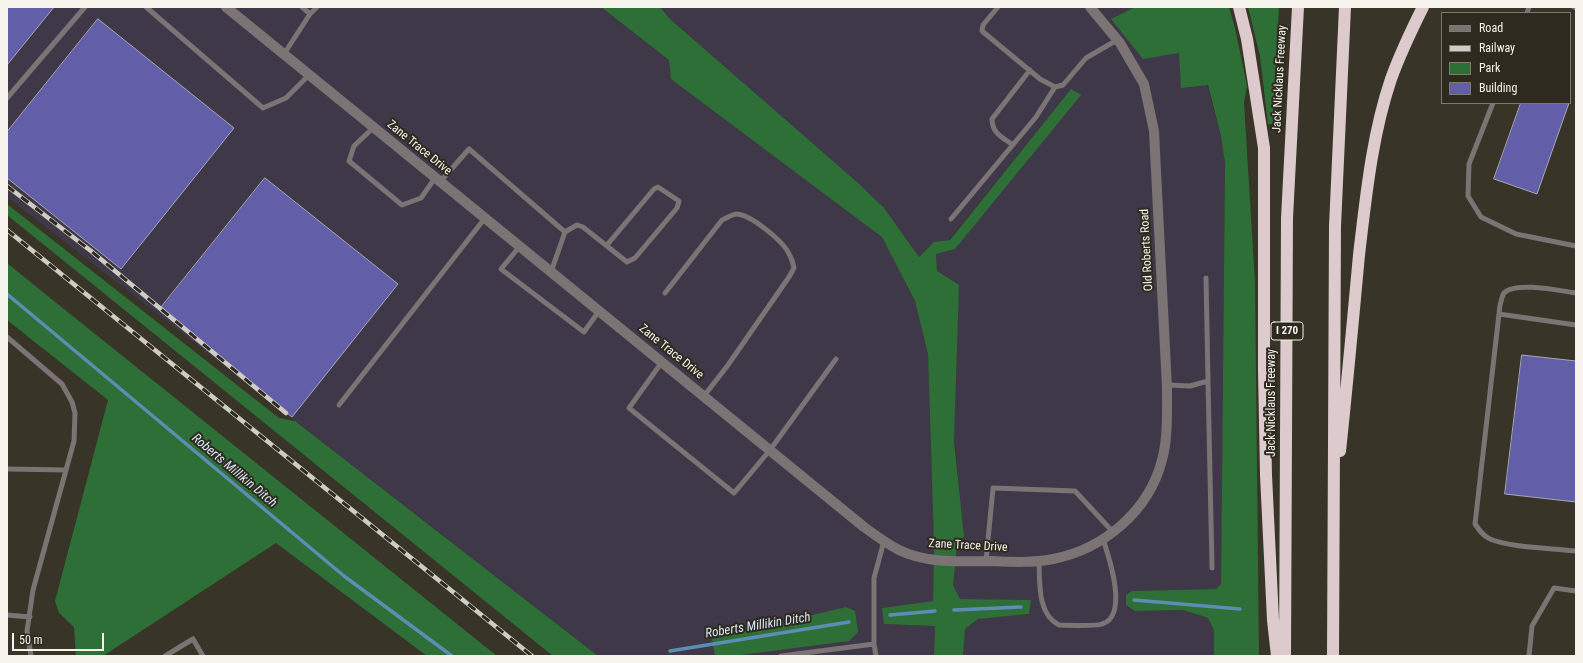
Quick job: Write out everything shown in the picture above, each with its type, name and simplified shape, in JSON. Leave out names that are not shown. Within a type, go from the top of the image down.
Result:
[{"type":"highway","points":[[1239,7],[1248,39],[1264,148],[1264,370],[1266,475],[1273,620],[1277,656]]},
{"type":"highway","name":"Jack Nicklaus Freeway","points":[[1285,656],[1287,218],[1298,7]]},
{"type":"highway","points":[[1333,656],[1335,226],[1345,7]]},
{"type":"highway","points":[[1333,520],[1362,228],[1370,168],[1378,127],[1391,80],[1406,41],[1423,7]]},
{"type":"street","name":"Zane Trace Drive","points":[[226,7],[864,527],[900,550],[931,559],[1038,562],[1067,556],[1085,549],[1103,539],[1113,532],[1140,505]]},
{"type":"street","name":"Old Roberts Road","points":[[1090,7],[1117,40],[1144,84],[1154,131],[1167,385],[1163,460],[1149,492],[1140,505]]},
{"type":"lane","points":[[7,98],[85,7]]},
{"type":"lane","points":[[146,7],[263,108],[286,98],[309,75]]},
{"type":"lane","points":[[302,7],[310,14]]},
{"type":"lane","points":[[284,54],[310,14],[317,7]]},
{"type":"lane","points":[[998,7],[982,25],[982,31],[1040,79],[1055,87],[1063,85],[1086,58],[1117,40]]},
{"type":"lane","points":[[1012,145],[996,133],[992,127],[992,119],[1030,70]]},
{"type":"lane","points":[[951,218],[1036,117],[1055,87]]},
{"type":"lane","points":[[1493,104],[1470,164],[1468,196],[1481,217],[1516,234],[1576,246]]},
{"type":"lane","points":[[374,127],[354,146],[349,161],[402,205],[421,198],[468,149],[565,232]]},
{"type":"lane","points":[[551,272],[565,232],[577,225],[583,227],[627,262],[635,258],[677,208],[679,202],[658,187],[654,189],[607,245]]},
{"type":"lane","points":[[665,293],[722,220],[735,214],[746,216],[769,233],[783,245],[790,256],[794,268],[789,277],[728,365],[704,396]]},
{"type":"lane","points":[[339,405],[485,218]]},
{"type":"lane","points":[[520,246],[502,269],[584,332],[599,311]]},
{"type":"lane","points":[[1206,278],[1212,568]]},
{"type":"lane","points":[[1576,293],[1525,287],[1511,288],[1503,294],[1499,314],[1475,524],[1481,532],[1489,538],[1506,543],[1576,551]]},
{"type":"lane","points":[[1499,314],[1576,325]]},
{"type":"lane","points":[[7,337],[62,384],[72,402],[76,425],[74,441],[33,590],[27,631],[31,656]]},
{"type":"lane","points":[[662,362],[629,408],[734,492],[770,450],[836,359]]},
{"type":"lane","points":[[1167,385],[1190,386],[1208,381]]},
{"type":"lane","points":[[7,469],[66,470]]},
{"type":"lane","points":[[986,561],[993,488],[1075,491],[1113,532]]},
{"type":"lane","points":[[1038,562],[1040,595],[1045,609],[1054,623],[1059,625],[1102,624],[1111,619],[1115,610],[1111,562],[1103,539]]},
{"type":"lane","points":[[876,656],[874,644],[874,578],[884,541]]},
{"type":"lane","points":[[1529,656],[1532,626],[1554,588],[1576,591]]},
{"type":"lane","points":[[7,615],[30,617]]},
{"type":"lane","points":[[165,656],[193,639],[203,656]]},
{"type":"lane","points":[[781,656],[874,644]]},
{"type":"shaded area","points":[[7,7],[601,7],[669,60],[801,174],[882,237],[915,301],[928,354],[934,543],[933,601],[882,608],[885,624],[935,626],[934,656],[598,656],[7,197]]},
{"type":"shaded area","points":[[660,7],[1135,7],[1111,19],[1179,53],[1207,85],[1221,136],[1225,163],[1221,584],[1216,589],[1132,591],[1135,611],[1183,610],[1208,618],[1214,630],[1214,656],[963,656],[965,629],[978,619],[1029,614],[1031,600],[960,599],[953,585],[957,546],[964,536],[936,253],[955,249],[1071,89],[949,240],[934,242],[919,257],[884,208],[670,19]]},
{"type":"green space","points":[[601,7],[660,7],[670,19],[858,183],[884,208],[919,257],[934,242],[950,240],[1071,89],[1081,95],[955,249],[936,254],[937,271],[959,285],[954,441],[964,536],[957,546],[953,585],[960,599],[1031,600],[1029,614],[978,619],[965,629],[963,656],[934,656],[935,626],[884,624],[882,608],[933,601],[934,543],[928,354],[915,301],[882,237],[671,79],[669,60]]},
{"type":"green space","points":[[1135,7],[1229,7],[1247,86],[1244,103],[1255,282],[1259,656],[1214,656],[1214,630],[1208,618],[1183,610],[1135,611],[1126,605],[1126,595],[1132,591],[1216,589],[1221,584],[1225,163],[1221,136],[1208,85],[1181,88],[1179,53],[1143,59],[1111,19]]},
{"type":"green space","points":[[1248,7],[1279,7],[1273,124],[1268,124],[1260,56]]},
{"type":"green space","points":[[7,204],[279,418],[295,421],[598,656],[553,656],[7,215]]},
{"type":"green space","points":[[7,263],[497,656],[427,656],[276,543],[103,656],[76,656],[74,627],[59,613],[55,601],[108,400],[7,320]]},
{"type":"green space","points":[[846,607],[855,611],[858,632],[849,641],[733,656],[715,656],[712,639]]},
{"type":"building","points":[[7,7],[54,7],[7,65]]},
{"type":"building","points":[[98,19],[234,128],[121,269],[7,178],[7,132]]},
{"type":"building","points":[[1521,104],[1569,104],[1537,194],[1494,179]]},
{"type":"building","points":[[265,178],[398,284],[292,417],[159,310]]},
{"type":"building","points":[[1522,355],[1576,361],[1576,502],[1505,494]]},
{"type":"waterway","name":"Roberts Millikin Ditch","points":[[7,294],[344,576],[452,656]]},
{"type":"waterway","name":"Roberts Millikin Ditch","points":[[1134,600],[1240,609]]},
{"type":"waterway","name":"Roberts Millikin Ditch","points":[[954,610],[1021,607]]},
{"type":"waterway","name":"Roberts Millikin Ditch","points":[[890,615],[935,611]]},
{"type":"waterway","name":"Roberts Millikin Ditch","points":[[670,651],[849,622]]},
{"type":"railway","points":[[7,186],[91,251],[286,413]]},
{"type":"railway","points":[[7,230],[532,656]]}]
